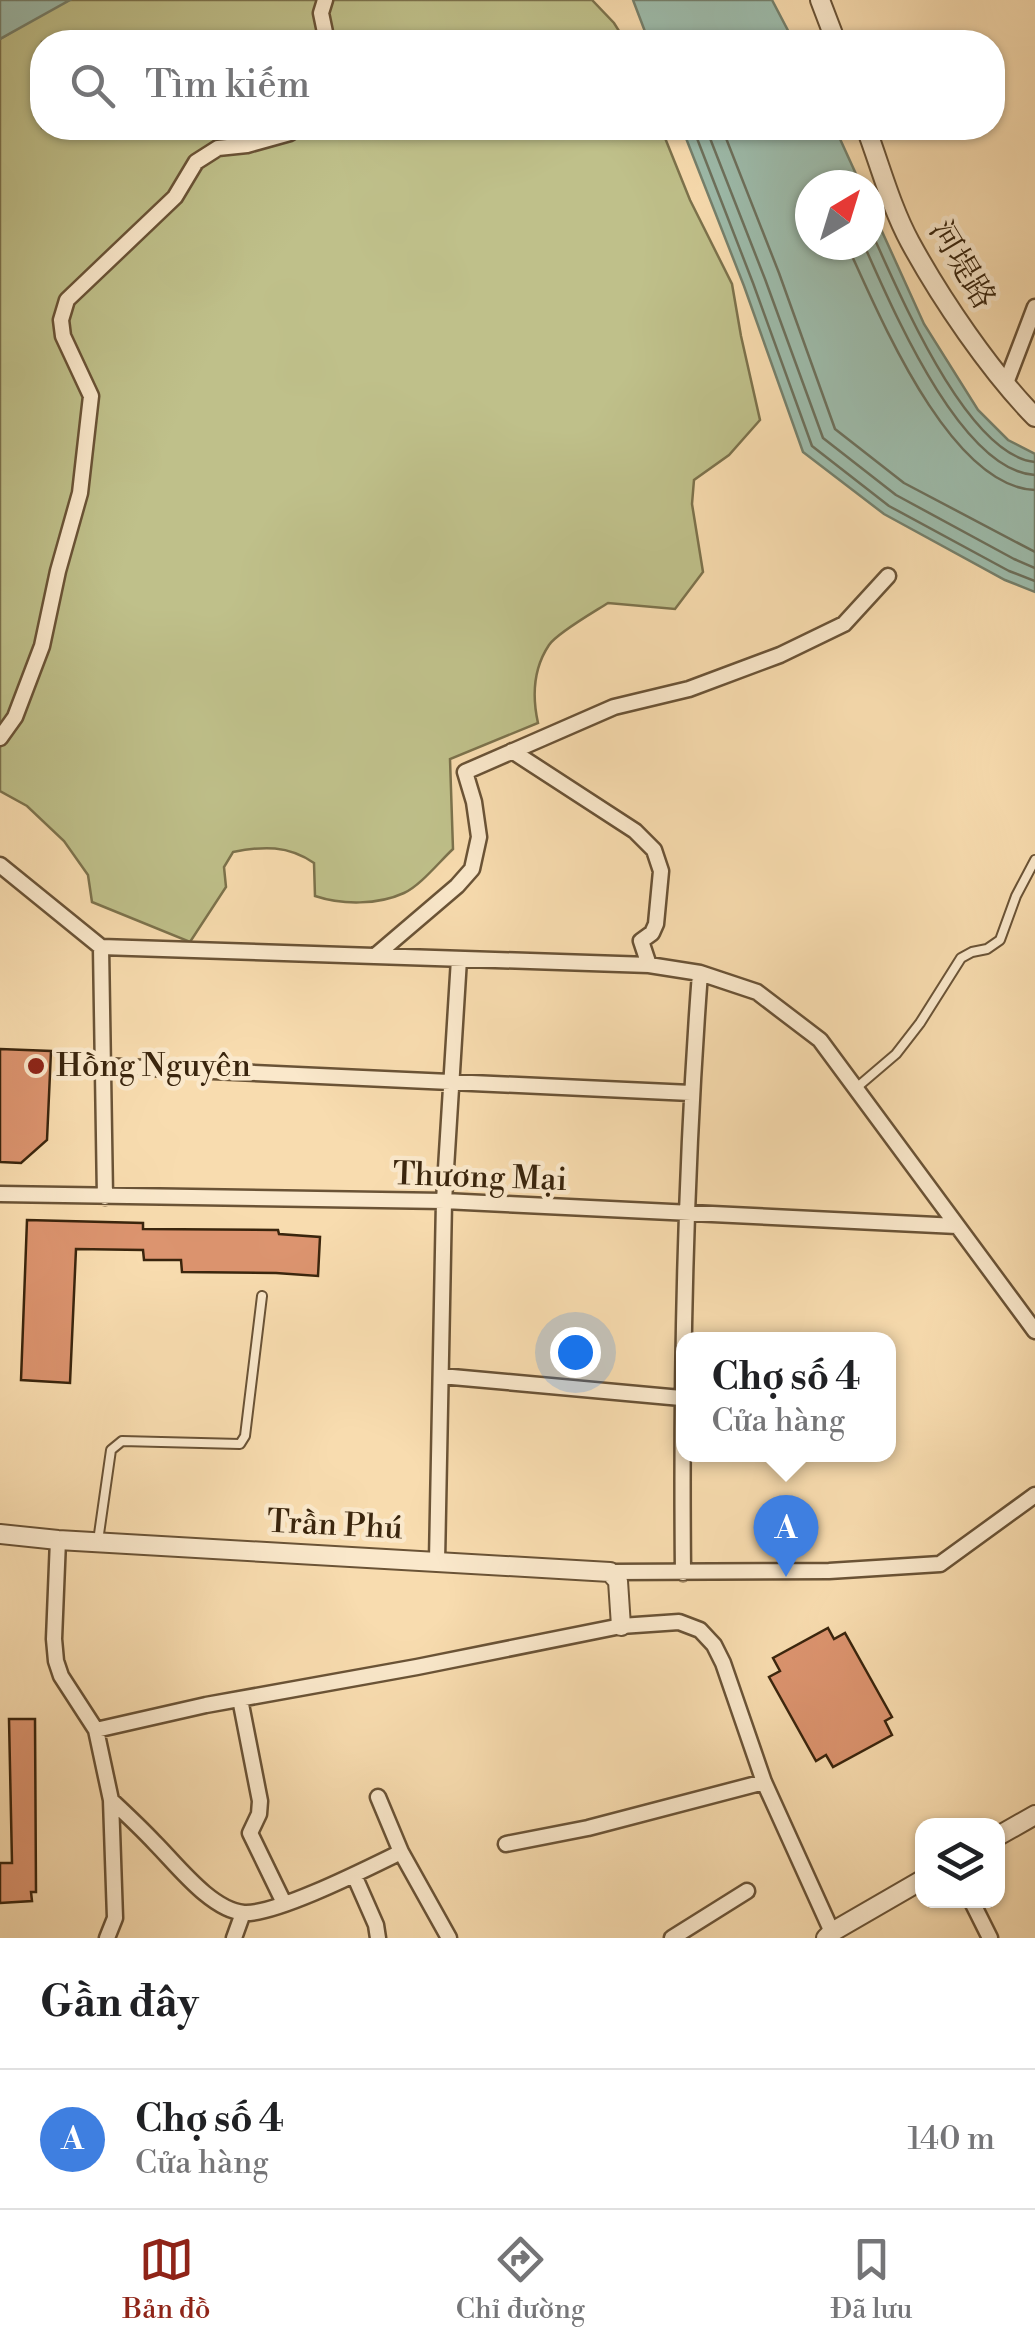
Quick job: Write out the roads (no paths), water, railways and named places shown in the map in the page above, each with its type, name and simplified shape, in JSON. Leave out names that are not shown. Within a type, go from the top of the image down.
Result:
[{"type":"street","points":[[325,0],[321,13],[325,30]]},
{"type":"street","points":[[820,0],[831,30]]},
{"type":"street","points":[[0,738],[15,717],[42,646],[80,494],[91,396],[63,336],[61,320],[66,300],[175,197],[196,162],[218,148],[265,140]]},
{"type":"street","name":"河堤路","points":[[871,140],[909,240],[949,306],[1035,417]]},
{"type":"street","points":[[1006,383],[1035,306]]},
{"type":"street","points":[[376,956],[472,869],[479,838],[474,802],[464,772],[614,707],[689,689],[780,655],[844,624],[888,576]]},
{"type":"street","points":[[512,751],[635,832],[654,850],[661,870],[656,924],[652,933],[641,940],[649,965]]},
{"type":"street","points":[[0,865],[101,947],[649,965],[700,974],[757,992],[820,1040],[1035,1332]]},
{"type":"street","points":[[101,947],[105,1197]]},
{"type":"street","points":[[437,1561],[444,1201],[458,959]]},
{"type":"street","points":[[683,1332],[691,1092],[700,974]]},
{"type":"street","points":[[103,1066],[691,1092]]},
{"type":"street","name":"Thương Mại","points":[[0,1194],[444,1201],[957,1226]]},
{"type":"street","points":[[441,1376],[676,1398]]},
{"type":"street","points":[[682,1462],[683,1573]]},
{"type":"street","points":[[610,1572],[829,1571],[940,1564],[1035,1495]]},
{"type":"street","name":"Trần Phú","points":[[0,1534],[610,1572]]},
{"type":"street","points":[[58,1540],[56,1661],[61,1676],[96,1730],[111,1800],[115,1918],[107,1938]]},
{"type":"street","points":[[610,1572],[618,1580],[622,1626]]},
{"type":"street","points":[[96,1730],[240,1698],[622,1626],[679,1622],[700,1630],[723,1663],[764,1782],[831,1936],[915,1884]]},
{"type":"street","points":[[240,1698],[260,1800],[259,1814],[250,1833],[284,1903]]},
{"type":"street","points":[[506,1844],[588,1828],[764,1782]]},
{"type":"street","points":[[378,1797],[401,1852],[449,1938]]},
{"type":"street","points":[[111,1800],[201,1890],[243,1912],[284,1903],[401,1852]]},
{"type":"street","points":[[1005,1832],[1035,1815]]},
{"type":"street","points":[[354,1875],[378,1938]]},
{"type":"street","points":[[672,1938],[747,1890]]},
{"type":"street","points":[[975,1908],[990,1938]]},
{"type":"street","points":[[234,1938],[243,1912]]},
{"type":"lane","points":[[856,1089],[896,1054],[961,958],[988,949],[1000,940],[1035,860]]},
{"type":"lane","points":[[98,1541],[111,1450],[122,1441],[240,1444],[245,1436],[262,1296]]},
{"type":"water","points":[[0,0],[70,0],[0,39]]},
{"type":"water","points":[[633,0],[772,0],[788,30],[644,30]]},
{"type":"water","points":[[687,140],[840,140],[854,170],[795,170],[795,260],[885,260],[885,238],[924,324],[978,410],[1008,440],[1035,454],[1035,592],[1005,580],[884,514],[803,452]]},
{"type":"place","name":"Hồng Nguyên","points":[[36,1066]]},
{"type":"place","name":"Chợ số 4","points":[[786,1577]]}]
